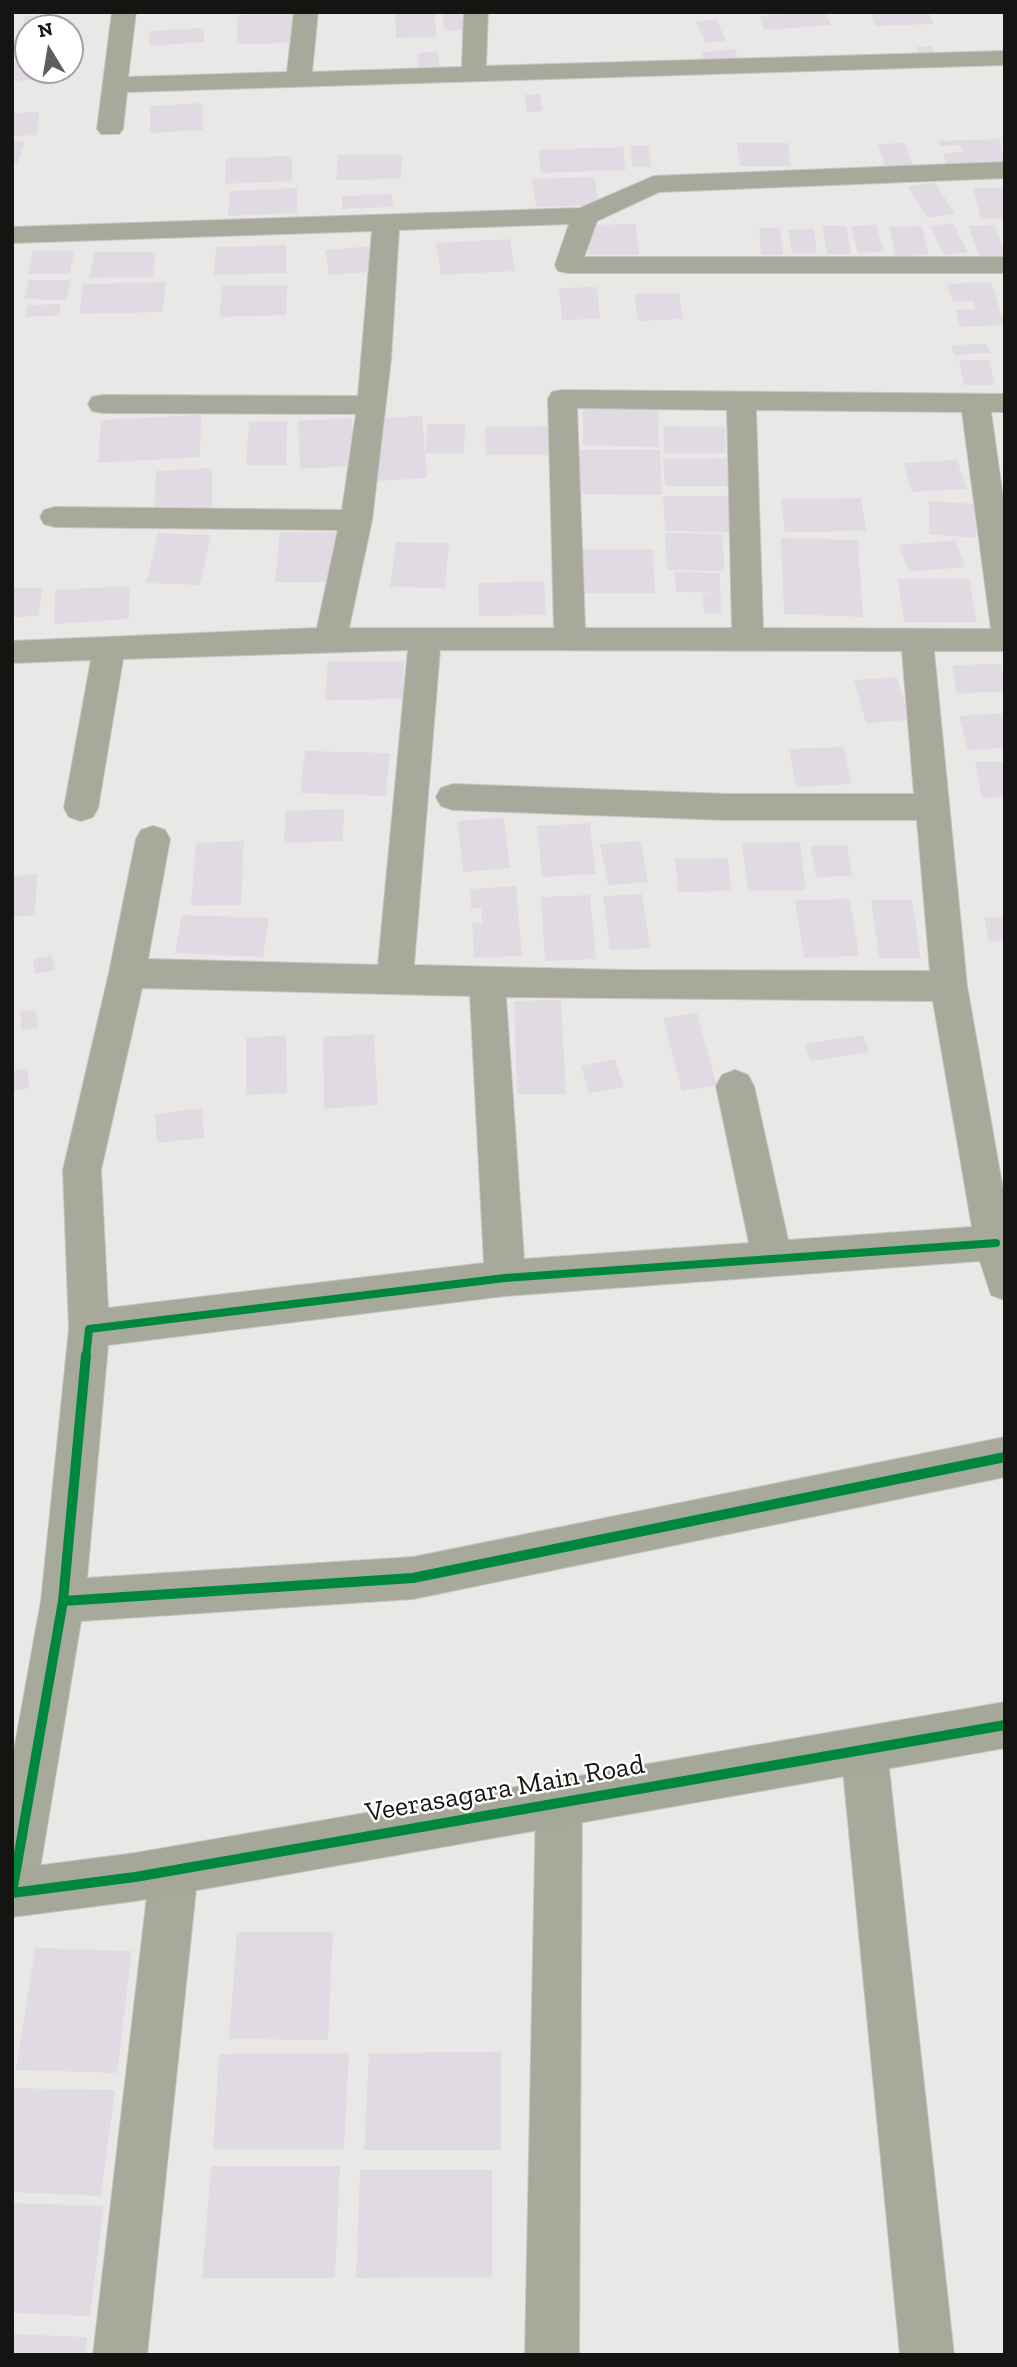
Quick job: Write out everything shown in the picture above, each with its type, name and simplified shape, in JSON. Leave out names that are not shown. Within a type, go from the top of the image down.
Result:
[{"type":"street","points":[[110,129],[124,12]]},
{"type":"street","points":[[299,79],[306,12]]},
{"type":"street","points":[[474,74],[476,12]]},
{"type":"street","points":[[115,85],[1005,58]]},
{"type":"street","points":[[12,235],[584,216],[654,184],[1005,170]]},
{"type":"street","points":[[584,216],[568,265],[1005,265]]},
{"type":"street","points":[[331,639],[356,520],[377,359],[386,223]]},
{"type":"street","points":[[569,638],[562,399],[1005,403]]},
{"type":"street","points":[[741,401],[748,639]]},
{"type":"street","points":[[975,403],[1005,626]]},
{"type":"street","points":[[102,404],[369,405]]},
{"type":"street","points":[[55,517],[356,520]]},
{"type":"street","points":[[12,652],[331,639],[1005,640]]},
{"type":"street","points":[[395,978],[425,639]]},
{"type":"street","points":[[917,641],[930,807],[949,986],[1005,1282]]},
{"type":"street","points":[[81,808],[109,647]]},
{"type":"street","points":[[453,797],[727,807],[930,807]]},
{"type":"street","points":[[12,1893],[63,1601],[89,1328],[82,1170],[127,973],[153,839]]},
{"type":"street","points":[[127,973],[624,985],[949,986]]},
{"type":"street","points":[[487,981],[505,1278]]},
{"type":"street","points":[[735,1086],[772,1258]]},
{"type":"street","points":[[89,1328],[505,1278],[996,1243]]},
{"type":"street","points":[[63,1601],[413,1578],[1005,1457]]},
{"type":"street","name":"Veerasagara Main Road","points":[[12,1893],[174,1870],[1005,1726]]},
{"type":"street","points":[[864,1749],[927,2355]]},
{"type":"street","points":[[552,2355],[559,1803]]},
{"type":"street","points":[[120,2355],[174,1870]]},
{"type":"building","points":[[395,12],[435,12],[436,37],[396,38]]},
{"type":"building","points":[[442,12],[461,12],[465,30],[445,31]]},
{"type":"building","points":[[825,12],[831,25],[764,30],[759,16]]},
{"type":"building","points":[[871,12],[929,12],[933,24],[875,26]]},
{"type":"building","points":[[294,14],[293,43],[236,44],[238,15]]},
{"type":"building","points":[[716,19],[726,41],[706,43],[696,22]]},
{"type":"building","points":[[203,28],[204,42],[150,46],[149,31]]},
{"type":"building","points":[[931,46],[937,56],[922,58],[916,47]]},
{"type":"building","points":[[735,49],[739,60],[705,63],[702,52]]},
{"type":"building","points":[[437,52],[440,67],[419,68],[417,53]]},
{"type":"building","points":[[540,94],[543,111],[527,112],[524,95]]},
{"type":"building","points":[[202,103],[203,130],[150,133],[150,106]]},
{"type":"building","points":[[39,112],[37,135],[12,136],[12,113]]},
{"type":"building","points":[[1000,139],[1005,163],[947,166],[943,153],[963,152],[960,145],[940,146],[938,141]]},
{"type":"building","points":[[12,141],[25,141],[18,163],[12,163]]},
{"type":"building","points":[[737,143],[788,143],[791,166],[740,166]]},
{"type":"building","points":[[905,143],[914,169],[886,170],[878,144]]},
{"type":"building","points":[[630,146],[649,146],[651,167],[632,167]]},
{"type":"building","points":[[623,147],[626,170],[541,173],[538,150]]},
{"type":"building","points":[[338,155],[402,155],[401,179],[336,180]]},
{"type":"building","points":[[292,156],[292,181],[225,184],[226,158]]},
{"type":"building","points":[[594,177],[599,205],[536,207],[532,179]]},
{"type":"building","points":[[935,182],[955,214],[927,218],[908,187]]},
{"type":"building","points":[[297,188],[297,213],[228,216],[229,191]]},
{"type":"building","points":[[973,188],[1005,188],[1005,219],[981,219]]},
{"type":"building","points":[[392,194],[393,207],[342,209],[342,196]]},
{"type":"building","points":[[953,223],[968,252],[944,255],[930,226]]},
{"type":"building","points":[[636,224],[639,255],[588,255],[586,225]]},
{"type":"building","points":[[876,225],[884,252],[858,253],[851,226]]},
{"type":"building","points":[[995,225],[1005,255],[980,257],[968,226]]},
{"type":"building","points":[[822,226],[846,226],[851,254],[827,254]]},
{"type":"building","points":[[922,226],[929,255],[895,256],[889,227]]},
{"type":"building","points":[[759,228],[780,228],[783,255],[761,255]]},
{"type":"building","points":[[814,229],[817,253],[792,253],[788,230]]},
{"type":"building","points":[[510,239],[515,271],[441,275],[436,243]]},
{"type":"building","points":[[286,245],[286,273],[214,275],[216,247]]},
{"type":"building","points":[[374,246],[379,271],[329,275],[325,250]]},
{"type":"building","points":[[33,251],[74,251],[70,274],[28,274]]},
{"type":"building","points":[[94,252],[156,252],[153,277],[89,278]]},
{"type":"building","points":[[29,280],[71,280],[66,300],[24,299]]},
{"type":"building","points":[[166,282],[163,312],[79,314],[83,284]]},
{"type":"building","points":[[991,282],[1005,325],[960,327],[955,310],[976,309],[973,301],[953,302],[947,284]]},
{"type":"building","points":[[287,285],[286,315],[219,317],[222,286]]},
{"type":"building","points":[[597,287],[600,319],[562,320],[559,288]]},
{"type":"building","points":[[679,293],[683,319],[638,321],[634,294]]},
{"type":"building","points":[[60,304],[60,315],[26,317],[27,305]]},
{"type":"building","points":[[987,344],[990,353],[954,355],[951,345]]},
{"type":"building","points":[[959,360],[989,360],[995,385],[964,385]]},
{"type":"building","points":[[583,406],[658,407],[659,447],[583,445]]},
{"type":"building","points":[[201,415],[200,457],[98,463],[101,420]]},
{"type":"building","points":[[422,416],[427,478],[378,481],[374,418]]},
{"type":"building","points":[[352,418],[355,466],[300,469],[298,421]]},
{"type":"building","points":[[287,421],[286,465],[246,465],[249,422]]},
{"type":"building","points":[[427,424],[465,424],[464,453],[426,453]]},
{"type":"building","points":[[556,426],[558,455],[486,455],[485,427]]},
{"type":"building","points":[[663,426],[725,427],[726,453],[664,453]]},
{"type":"building","points":[[576,450],[660,450],[662,495],[576,494]]},
{"type":"building","points":[[726,458],[729,486],[665,486],[663,459]]},
{"type":"building","points":[[957,460],[967,489],[912,492],[903,463]]},
{"type":"building","points":[[212,468],[212,508],[154,511],[156,471]]},
{"type":"building","points":[[663,496],[730,496],[733,532],[665,531]]},
{"type":"building","points":[[861,498],[866,531],[785,532],[781,499]]},
{"type":"building","points":[[929,501],[974,504],[976,538],[929,534]]},
{"type":"building","points":[[280,532],[337,532],[333,582],[275,582]]},
{"type":"building","points":[[158,533],[211,535],[200,585],[146,583]]},
{"type":"building","points":[[665,533],[722,534],[725,571],[667,570]]},
{"type":"building","points":[[781,538],[858,540],[863,617],[784,614]]},
{"type":"building","points":[[955,540],[965,567],[909,572],[899,545]]},
{"type":"building","points":[[396,542],[449,543],[445,588],[390,587]]},
{"type":"building","points":[[576,549],[653,549],[655,593],[577,593]]},
{"type":"building","points":[[674,572],[720,573],[721,614],[704,613],[703,594],[716,593],[676,592]]},
{"type":"building","points":[[898,579],[969,579],[977,622],[904,622]]},
{"type":"building","points":[[544,581],[546,615],[479,616],[478,583]]},
{"type":"building","points":[[130,586],[129,619],[54,624],[55,590]]},
{"type":"building","points":[[12,588],[42,588],[39,616],[12,617]]},
{"type":"building","points":[[328,661],[404,661],[403,699],[325,700]]},
{"type":"building","points":[[1001,664],[1005,692],[957,693],[952,665]]},
{"type":"building","points":[[897,677],[910,720],[866,723],[854,680]]},
{"type":"building","points":[[1005,713],[1005,748],[968,750],[959,716]]},
{"type":"building","points":[[844,747],[851,784],[796,787],[789,749]]},
{"type":"building","points":[[305,751],[390,753],[386,796],[300,793]]},
{"type":"building","points":[[975,762],[1005,762],[1005,797],[982,798]]},
{"type":"building","points":[[344,809],[343,841],[284,843],[285,811]]},
{"type":"building","points":[[504,818],[510,868],[463,872],[457,821]]},
{"type":"building","points":[[590,823],[596,874],[542,877],[537,826]]},
{"type":"building","points":[[244,841],[241,905],[191,906],[196,843]]},
{"type":"building","points":[[641,841],[648,882],[608,885],[600,844]]},
{"type":"building","points":[[800,842],[806,890],[748,891],[742,843]]},
{"type":"building","points":[[847,845],[853,876],[816,877],[810,846]]},
{"type":"building","points":[[728,858],[731,891],[678,892],[675,859]]},
{"type":"building","points":[[37,874],[35,915],[12,917],[12,876]]},
{"type":"building","points":[[516,886],[522,956],[474,958],[472,923],[482,923],[481,908],[471,909],[470,889]]},
{"type":"building","points":[[642,894],[650,948],[610,950],[603,896]]},
{"type":"building","points":[[590,895],[596,959],[545,961],[541,897]]},
{"type":"building","points":[[850,899],[859,956],[804,958],[795,900]]},
{"type":"building","points":[[871,900],[912,900],[921,958],[879,958]]},
{"type":"building","points":[[182,915],[269,918],[263,957],[175,953]]},
{"type":"building","points":[[984,917],[1005,917],[1005,941],[989,941]]},
{"type":"building","points":[[52,955],[55,970],[35,974],[33,959]]},
{"type":"building","points":[[561,1000],[566,1094],[517,1094],[514,1001]]},
{"type":"building","points":[[36,1009],[38,1027],[21,1030],[20,1012]]},
{"type":"building","points":[[697,1013],[717,1086],[682,1091],[663,1018]]},
{"type":"building","points":[[374,1034],[378,1105],[324,1109],[323,1037]]},
{"type":"building","points":[[286,1035],[287,1093],[246,1095],[246,1038]]},
{"type":"building","points":[[863,1035],[869,1052],[810,1061],[805,1044]]},
{"type":"building","points":[[615,1059],[624,1087],[589,1093],[581,1066]]},
{"type":"building","points":[[28,1068],[29,1088],[14,1091],[12,1071]]},
{"type":"building","points":[[202,1108],[204,1138],[157,1143],[155,1114]]},
{"type":"building","points":[[237,1932],[333,1932],[328,2040],[229,2039]]},
{"type":"building","points":[[35,1948],[132,1951],[117,2073],[16,2070]]},
{"type":"building","points":[[501,2052],[501,2150],[364,2150],[369,2053]]},
{"type":"building","points":[[349,2053],[344,2149],[213,2149],[219,2054]]},
{"type":"building","points":[[12,2088],[115,2090],[101,2196],[12,2192]]},
{"type":"building","points":[[211,2166],[340,2166],[335,2278],[202,2278]]},
{"type":"building","points":[[360,2170],[492,2170],[492,2277],[356,2278]]},
{"type":"building","points":[[12,2203],[104,2206],[90,2316],[12,2313]]},
{"type":"building","points":[[12,2334],[87,2337],[85,2355],[12,2355]]},
{"type":"cycle path","points":[[63,1601],[89,1329],[505,1278],[996,1243]]},
{"type":"cycle path","points":[[12,1893],[63,1601],[413,1578],[1005,1457]]},
{"type":"cycle path","points":[[12,1893],[135,1877],[1005,1725]]}]
